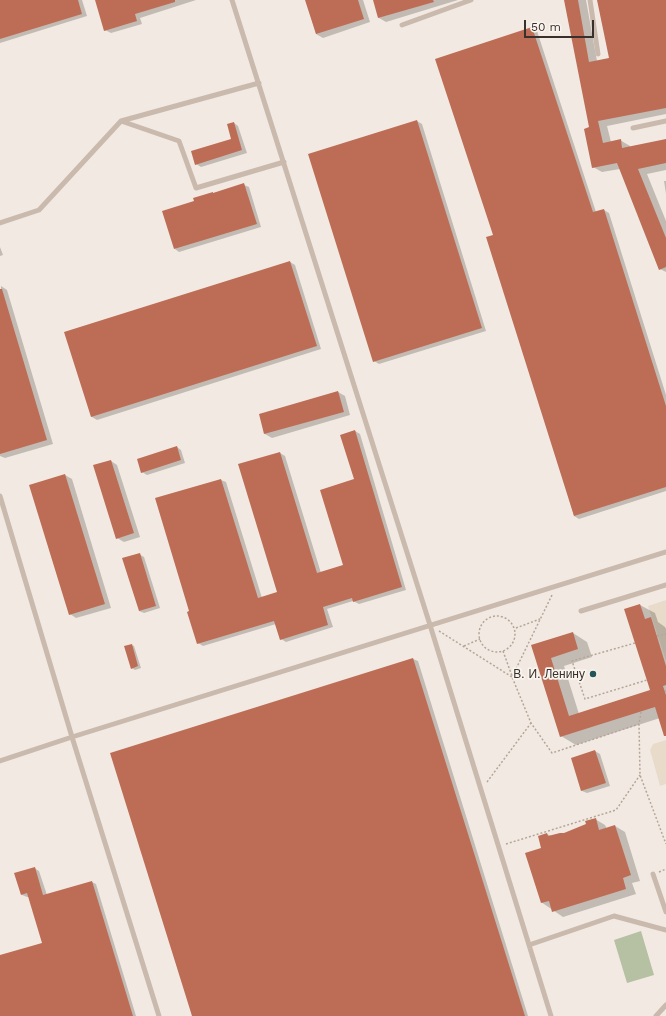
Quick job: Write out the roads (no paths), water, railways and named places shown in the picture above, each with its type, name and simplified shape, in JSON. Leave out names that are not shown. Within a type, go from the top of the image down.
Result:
[{"type":"lane","points":[[232,0],[430,625],[551,1016]]},
{"type":"lane","points":[[402,26],[471,0]]},
{"type":"lane","points":[[590,0],[598,54]]},
{"type":"lane","points":[[0,223],[39,210],[121,121],[259,83]]},
{"type":"lane","points":[[121,121],[179,141],[196,188],[284,162]]},
{"type":"lane","points":[[632,128],[666,121]]},
{"type":"lane","points":[[0,496],[72,737],[159,1016]]},
{"type":"lane","points":[[0,761],[72,737],[666,552]]},
{"type":"lane","points":[[581,611],[666,585]]},
{"type":"lane","points":[[653,874],[666,912]]},
{"type":"lane","points":[[529,945],[614,916],[666,930]]},
{"type":"lane","points":[[656,1016],[666,1005]]},
{"type":"place","name":"В. И. Ленину","points":[[593,674]]}]
